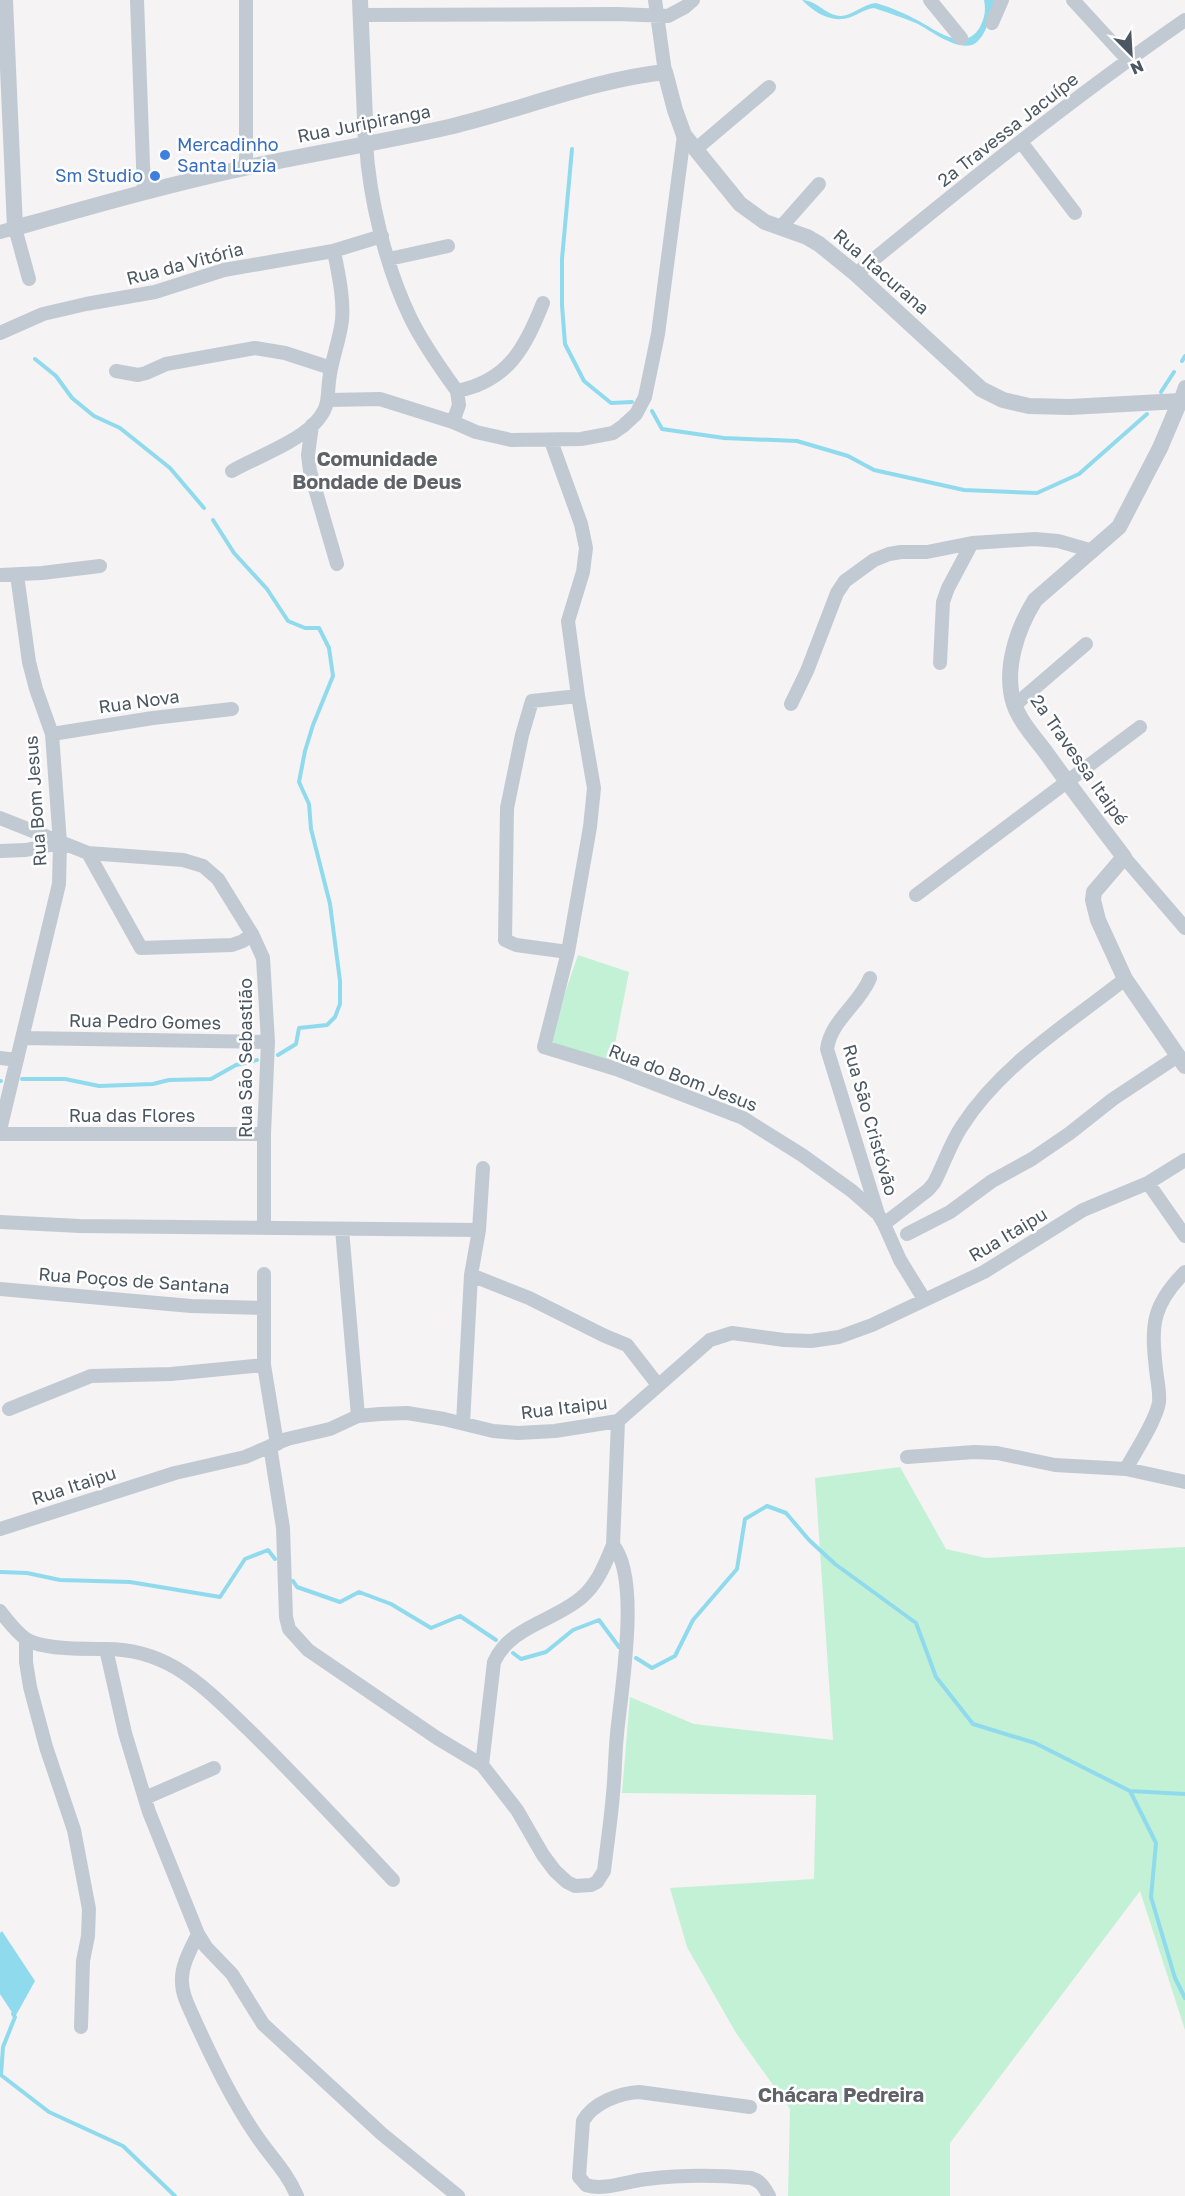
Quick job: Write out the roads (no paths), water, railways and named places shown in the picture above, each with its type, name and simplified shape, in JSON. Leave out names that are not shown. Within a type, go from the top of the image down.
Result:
[{"type":"street","points":[[137,0],[144,192]]},
{"type":"street","points":[[246,0],[246,168]]},
{"type":"street","name":"Rua Itacurana","points":[[655,0],[665,72],[684,135],[740,204],[765,222],[819,244],[856,273],[981,388],[1003,400],[1029,406],[1070,407],[1182,394]]},
{"type":"street","points":[[453,422],[459,405],[457,391],[411,320],[398,292],[370,184],[360,8],[618,14],[659,21],[676,13],[693,0]]},
{"type":"street","points":[[930,0],[961,38]]},
{"type":"street","points":[[992,23],[1002,0]]},
{"type":"street","points":[[1073,0],[1128,60]]},
{"type":"street","points":[[3,10],[8,230],[29,279]]},
{"type":"street","name":"2ª Travessa Jacuípe","points":[[856,273],[1128,60],[1185,21]]},
{"type":"street","name":"Rua Juripiranga","points":[[8,230],[144,192],[246,168],[448,127],[611,81],[665,72]]},
{"type":"street","points":[[696,149],[769,87]]},
{"type":"street","points":[[329,400],[380,399],[453,422],[476,432],[511,440],[581,439],[613,433],[642,406],[658,334],[684,135]]},
{"type":"street","points":[[1021,142],[1075,213]]},
{"type":"street","points":[[781,227],[819,184]]},
{"type":"street","name":"Rua da Vitória","points":[[0,333],[26,320],[63,309],[154,292],[224,270],[333,251],[382,236]]},
{"type":"street","points":[[389,259],[448,246]]},
{"type":"street","points":[[232,471],[298,436],[322,414],[329,400],[331,368],[342,317],[340,288],[333,251]]},
{"type":"street","points":[[457,391],[475,387],[506,369],[518,355],[533,329],[543,303]]},
{"type":"street","points":[[116,371],[138,375],[154,371],[166,364],[255,348],[285,353],[331,368]]},
{"type":"street","name":"2ª Travessa Itaipé","points":[[1124,857],[1031,732],[1015,705],[1011,665],[1015,645],[1027,613],[1043,593],[1119,527],[1160,448],[1182,394]]},
{"type":"street","points":[[312,425],[308,455],[310,471],[337,564]]},
{"type":"street","points":[[550,441],[581,524],[586,548],[583,572],[568,621],[594,788],[590,827],[568,952],[516,945],[505,940],[506,822],[512,779],[532,701],[578,696]]},
{"type":"street","points":[[791,704],[837,593],[845,581],[874,560],[889,554],[927,552],[972,543],[1035,539],[1058,541],[1093,551]]},
{"type":"street","points":[[940,663],[943,602],[972,543]]},
{"type":"street","points":[[0,575],[100,566]]},
{"type":"street","name":"Rua Bom Jesus","points":[[0,1132],[58,884],[60,843],[52,734],[29,662],[18,575]]},
{"type":"street","points":[[1015,705],[1086,644]]},
{"type":"street","name":"Rua Nova","points":[[52,734],[153,718],[232,709]]},
{"type":"street","points":[[916,895],[1140,728]]},
{"type":"street","name":"Rua São Sebastião","points":[[0,818],[88,853],[183,860],[203,866],[218,879],[252,934],[263,958],[268,1042],[264,1134],[264,1227]]},
{"type":"street","points":[[0,851],[26,850],[60,843]]},
{"type":"street","points":[[88,853],[141,948],[232,945],[252,934]]},
{"type":"street","points":[[907,1234],[950,1212],[992,1180],[1032,1159],[1070,1134],[1113,1099],[1182,1061],[1125,980],[1098,920],[1092,900],[1098,885],[1124,857],[1185,928]]},
{"type":"street","name":"Rua do Bom Jesus","points":[[568,952],[544,1047],[616,1069],[743,1118],[852,1191],[881,1219]]},
{"type":"street","name":"Rua São Cristóvão","points":[[870,978],[860,998],[832,1032],[827,1049],[881,1219],[900,1260],[924,1299]]},
{"type":"street","points":[[881,1219],[927,1190],[934,1183],[962,1126],[1008,1070],[1125,980]]},
{"type":"street","name":"Rua Pedro Gomes","points":[[22,1038],[268,1042]]},
{"type":"street","points":[[0,1058],[17,1060]]},
{"type":"street","name":"Rua das Flores","points":[[0,1132],[264,1134]]},
{"type":"street","name":"Rua Itaipu","points":[[0,1529],[175,1473],[245,1457],[274,1445],[330,1429],[358,1416],[407,1413],[493,1431],[518,1433],[555,1431],[618,1421],[710,1340],[732,1333],[746,1333],[784,1340],[811,1341],[839,1337],[872,1325],[984,1272],[1083,1210],[1148,1183],[1185,1160]]},
{"type":"street","points":[[463,1423],[471,1275],[479,1230],[483,1168]]},
{"type":"street","points":[[1148,1183],[1185,1236]]},
{"type":"street","points":[[0,1222],[80,1226],[479,1230]]},
{"type":"street","points":[[342,1229],[358,1416]]},
{"type":"street","points":[[1126,1468],[1159,1402],[1152,1331],[1155,1317],[1160,1305],[1185,1272]]},
{"type":"street","points":[[264,1274],[264,1365],[283,1528],[284,1605],[289,1629],[308,1650],[482,1765],[517,1810],[555,1871],[567,1882],[584,1887],[597,1882],[604,1871],[626,1651],[626,1587],[622,1560],[613,1545]]},
{"type":"street","points":[[471,1275],[529,1298],[627,1345],[658,1385]]},
{"type":"street","name":"Rua Poços de Santana","points":[[0,1289],[191,1306],[264,1308]]},
{"type":"street","points":[[9,1409],[91,1376],[171,1374],[264,1365]]},
{"type":"street","points":[[482,1765],[494,1662],[499,1652],[526,1629],[574,1603],[584,1595],[601,1572],[613,1545],[618,1421]]},
{"type":"street","points":[[907,1457],[925,1454],[985,1452],[1006,1454],[1055,1465],[1126,1468],[1185,1482]]},
{"type":"street","points":[[0,1611],[26,1639],[48,1647],[125,1649],[140,1652],[177,1669],[193,1680],[278,1759],[393,1881]]},
{"type":"street","points":[[26,1639],[26,1662],[30,1687],[46,1747],[74,1830],[89,1909],[88,1936],[83,1961],[81,2026]]},
{"type":"street","points":[[106,1649],[125,1733],[145,1798],[198,1934],[206,1947],[232,1974],[263,2024],[382,2134],[458,2196]]},
{"type":"street","points":[[145,1798],[214,1768]]},
{"type":"street","points":[[198,1934],[182,1973],[185,1998],[206,2046],[256,2136],[291,2183],[297,2196]]},
{"type":"street","points":[[750,2107],[639,2092],[619,2095],[587,2115],[583,2121],[579,2177],[586,2185],[601,2187],[656,2178],[733,2176],[758,2180],[769,2196]]},
{"type":"water","points":[[802,0],[812,2],[831,14],[841,16],[876,3],[909,16],[951,38],[959,39],[974,35],[985,14],[984,0],[995,0],[981,38],[971,45],[963,46],[918,24],[874,8],[851,17],[837,19],[818,13]]},
{"type":"water","points":[[2,1931],[35,1981],[15,2017],[0,1994],[0,1933]]},
{"type":"waterway","points":[[572,149],[562,259],[565,344],[584,381],[611,403],[632,402]]},
{"type":"waterway","points":[[1182,361],[1185,356]]},
{"type":"waterway","points":[[35,359],[56,376],[72,398],[94,416],[120,428],[170,468],[204,508]]},
{"type":"waterway","points":[[1161,392],[1174,372]]},
{"type":"waterway","points":[[652,411],[662,429],[724,438],[797,441],[848,456],[874,470],[964,490],[1037,493],[1079,474],[1147,414]]},
{"type":"waterway","points":[[213,520],[234,553],[267,589],[288,621],[305,628],[319,628],[329,648],[333,676],[313,725],[299,782],[309,804],[311,829],[330,904],[340,981],[340,1004],[335,1017],[327,1025],[299,1028],[296,1044],[278,1055]]},
{"type":"waterway","points":[[22,1079],[65,1079],[99,1086],[153,1084],[169,1080],[211,1079],[236,1065],[257,1060]]},
{"type":"waterway","points":[[636,1658],[652,1668],[675,1656],[693,1620],[737,1569],[745,1519],[767,1506],[786,1513],[809,1540],[835,1564],[916,1623],[936,1677],[973,1724],[1035,1743],[1130,1791],[1185,1794]]},
{"type":"waterway","points":[[0,1572],[27,1573],[60,1580],[130,1582],[220,1597],[245,1559],[268,1550],[275,1559]]},
{"type":"waterway","points":[[293,1581],[297,1587],[340,1602],[359,1592],[391,1604],[431,1628],[460,1616],[496,1640]]},
{"type":"waterway","points":[[513,1653],[521,1659],[546,1652],[573,1630],[599,1620],[619,1647]]},
{"type":"waterway","points":[[1130,1791],[1156,1843],[1151,1897],[1175,1978],[1185,1998]]},
{"type":"waterway","points":[[13,2014],[15,2017],[3,2047],[1,2075],[49,2112],[123,2146],[175,2196]]},
{"type":"place","name":"Mercadinho Santa Luzia","points":[[165,155]]},
{"type":"place","name":"Sm Studio","points":[[155,176]]},
{"type":"district","name":"Comunidade Bondade de Deus","points":[[377,470]]},
{"type":"district","name":"Chácara Pedreira","points":[[841,2095]]}]
